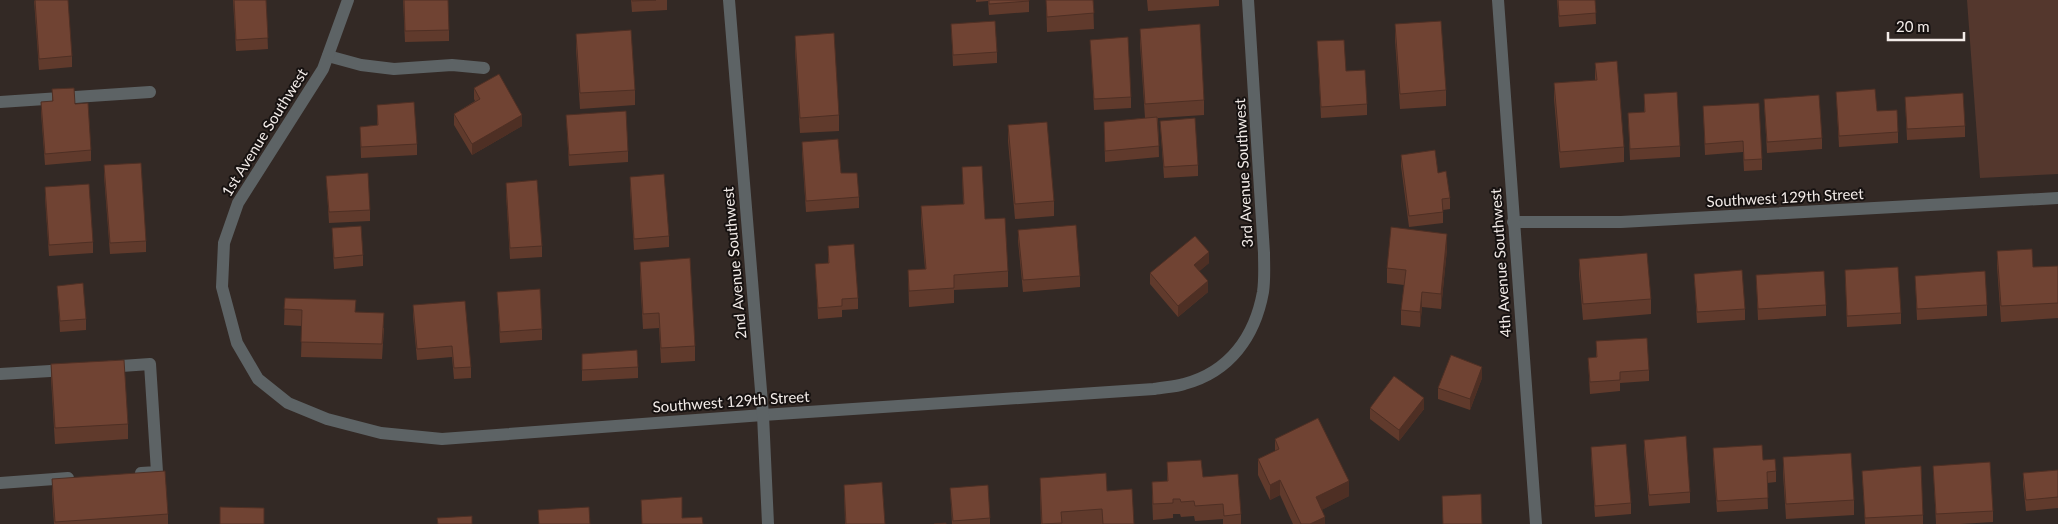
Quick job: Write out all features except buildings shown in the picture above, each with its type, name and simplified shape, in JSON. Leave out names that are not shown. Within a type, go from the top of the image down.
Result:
[{"type":"street","name":"1st Avenue Southwest","points":[[237,343],[222,287],[224,243],[238,203],[323,69],[348,0]]},
{"type":"street","name":"2nd Avenue Southwest","points":[[729,0],[763,415],[768,524]]},
{"type":"street","name":"3rd Avenue Southwest","points":[[1246,342],[1257,316],[1263,290],[1264,253],[1248,0]]},
{"type":"street","name":"4th Avenue Southwest","points":[[1498,0],[1536,524]]},
{"type":"street","points":[[328,56],[361,65],[394,69],[452,65],[484,68]]},
{"type":"street","points":[[0,102],[150,92]]},
{"type":"street","name":"Southwest 129th Street","points":[[1513,222],[1621,222],[2058,198]]},
{"type":"street","name":"Southwest 129th Street","points":[[237,343],[258,379],[288,403],[327,420],[381,433],[442,439],[1154,389],[1186,384],[1211,373],[1230,359],[1246,342]]},
{"type":"street","points":[[0,374],[150,364],[157,472],[127,474]]},
{"type":"street","points":[[0,483],[78,478]]},
{"type":"shaded area","points":[[1967,0],[2058,0],[2058,174],[1980,178]]}]
